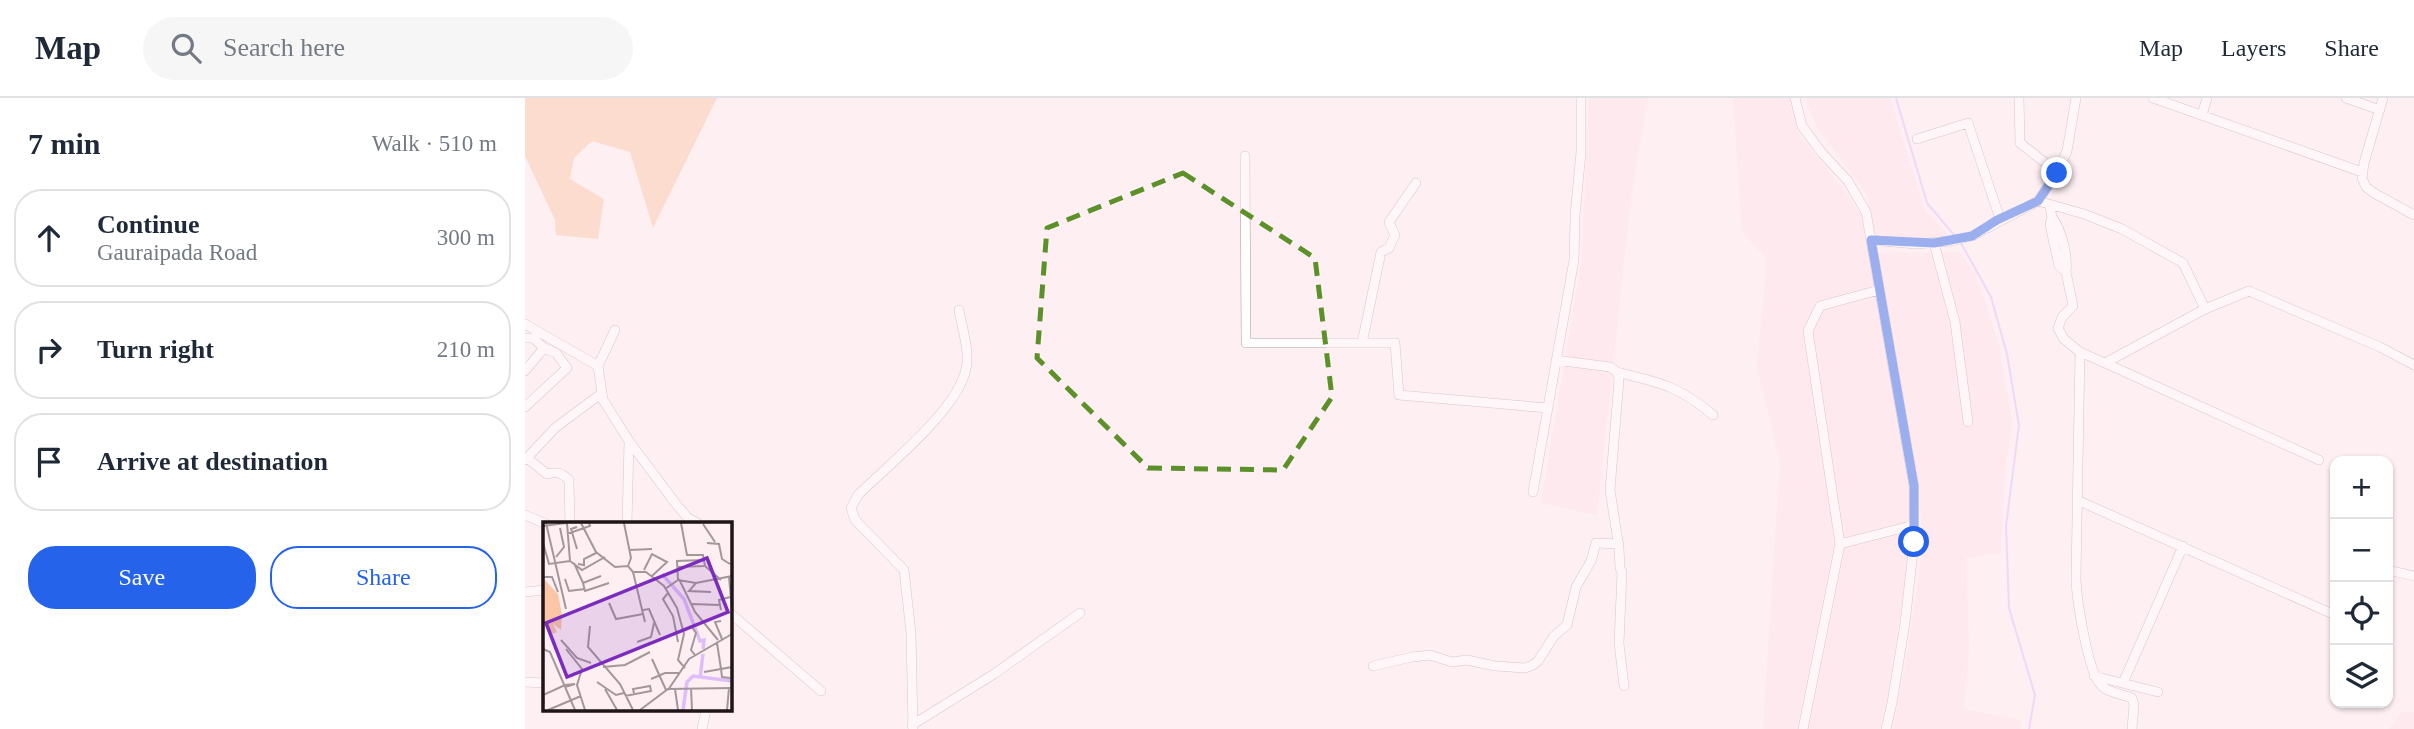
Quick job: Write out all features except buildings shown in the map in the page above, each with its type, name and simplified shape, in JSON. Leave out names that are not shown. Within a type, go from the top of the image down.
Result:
[{"type":"street","points":[[1533,492],[1574,260],[1581,152],[1581,98]]},
{"type":"street","points":[[1795,98],[1802,126],[1848,181],[1866,212],[1914,486],[1914,542],[1905,623],[1886,729]]},
{"type":"street","points":[[2019,98],[2020,143],[2057,173]]},
{"type":"street","points":[[1871,240],[1934,243],[1951,241],[1972,236],[2038,201],[2067,152],[2076,98]]},
{"type":"street","points":[[2153,98],[2362,172]]},
{"type":"street","points":[[2202,115],[2207,98]]},
{"type":"street","points":[[2346,98],[2380,110]]},
{"type":"street","points":[[2383,98],[2362,172],[2366,187],[2414,215]]},
{"type":"street","points":[[1917,139],[1968,124],[2000,219]]},
{"type":"street","points":[[1245,156],[1246,343],[1395,343],[1399,395],[1548,408]]},
{"type":"street","points":[[1362,343],[1381,252],[1389,248],[1395,235],[1389,222],[1416,183]]},
{"type":"street","points":[[2038,201],[2084,214],[2122,229],[2183,262],[2205,309]]},
{"type":"street","points":[[2049,204],[2052,217],[2050,225],[2059,266],[2066,272],[2073,306],[2062,317],[2058,328],[2064,339],[2080,352],[2319,460]]},
{"type":"street","points":[[1934,243],[1955,321],[1968,422]]},
{"type":"street","points":[[1803,729],[1840,544],[1808,331],[1819,306],[1879,290]]},
{"type":"street","points":[[2105,363],[2205,309],[2249,291],[2380,347],[2414,365]]},
{"type":"street","points":[[912,727],[911,633],[904,570],[855,520],[851,508],[857,495],[943,412],[958,386],[966,369],[966,350],[959,310]]},
{"type":"street","points":[[525,324],[598,366]]},
{"type":"street","points":[[615,330],[598,366],[603,400],[629,441],[676,504],[695,522]]},
{"type":"street","points":[[525,338],[533,338],[544,348],[556,353],[568,368],[525,407]]},
{"type":"street","points":[[525,371],[544,348]]},
{"type":"street","points":[[2080,352],[2076,588],[2094,676],[2104,688],[2133,700],[2132,729]]},
{"type":"street","points":[[1556,360],[1610,367],[1617,372],[1656,381],[1689,395],[1713,415]]},
{"type":"street","points":[[1617,372],[1619,380],[1610,490],[1622,572],[1619,643],[1624,686]]},
{"type":"street","points":[[570,522],[569,480],[563,474],[547,474],[526,459],[555,428],[602,393]]},
{"type":"street","points":[[627,522],[629,441]]},
{"type":"street","points":[[2077,500],[2330,613]]},
{"type":"street","points":[[525,515],[543,523]]},
{"type":"street","points":[[1840,544],[1914,525]]},
{"type":"street","points":[[1373,666],[1430,655],[1452,662],[1467,660],[1495,666],[1532,666],[1538,662],[1553,636],[1567,625],[1576,587],[1591,561],[1596,543],[1619,544]]},
{"type":"street","points":[[2123,683],[2183,545]]},
{"type":"street","points":[[2393,571],[2414,576]]},
{"type":"street","points":[[525,592],[543,592]]},
{"type":"street","points":[[912,727],[994,674],[1080,612]]},
{"type":"street","points":[[731,614],[821,691]]},
{"type":"street","points":[[2094,676],[2158,692]]},
{"type":"street","points":[[525,682],[543,683]]},
{"type":"highlighted area","points":[[1183,173],[1315,258],[1332,397],[1283,470],[1148,468],[1037,358],[1047,228]]},
{"type":"shaded area","points":[[525,98],[717,98],[653,228],[630,152],[592,141],[574,158],[570,179],[604,199],[598,239],[556,235],[555,220],[525,156]]},
{"type":"shaded area","points":[[1589,98],[1648,98],[1631,197],[1597,515],[1541,503],[1582,257]]},
{"type":"shaded area","points":[[1733,98],[1789,98],[1800,136],[1851,199],[1864,221],[1912,494],[1911,542],[1886,709],[1880,729],[1763,729],[1780,462],[1757,367],[1767,259],[1742,232]]},
{"type":"shaded area","points":[[1806,98],[1890,98],[1925,210],[1949,236],[1911,239],[1874,234],[1866,193],[1816,126]]},
{"type":"shaded area","points":[[1959,252],[1976,274],[1999,345],[2012,423],[2006,463],[2001,553],[1966,558],[1969,649],[1964,709],[2021,720],[2020,729],[1892,729],[1905,666],[1923,547],[1919,487],[1878,253]]},
{"type":"shaded area","points":[[2402,712],[2414,712],[2414,729],[2389,729]]},
{"type":"waterway","points":[[1896,98],[1927,203],[1955,236]]},
{"type":"waterway","points":[[1961,243],[1991,297],[2007,354],[2019,425],[2006,526],[2009,608],[2035,695],[2029,729]]},
{"type":"route","points":[[1914,542],[1914,486],[1871,240],[1916,244],[1972,236],[1997,220],[2038,201],[2057,173]]}]
